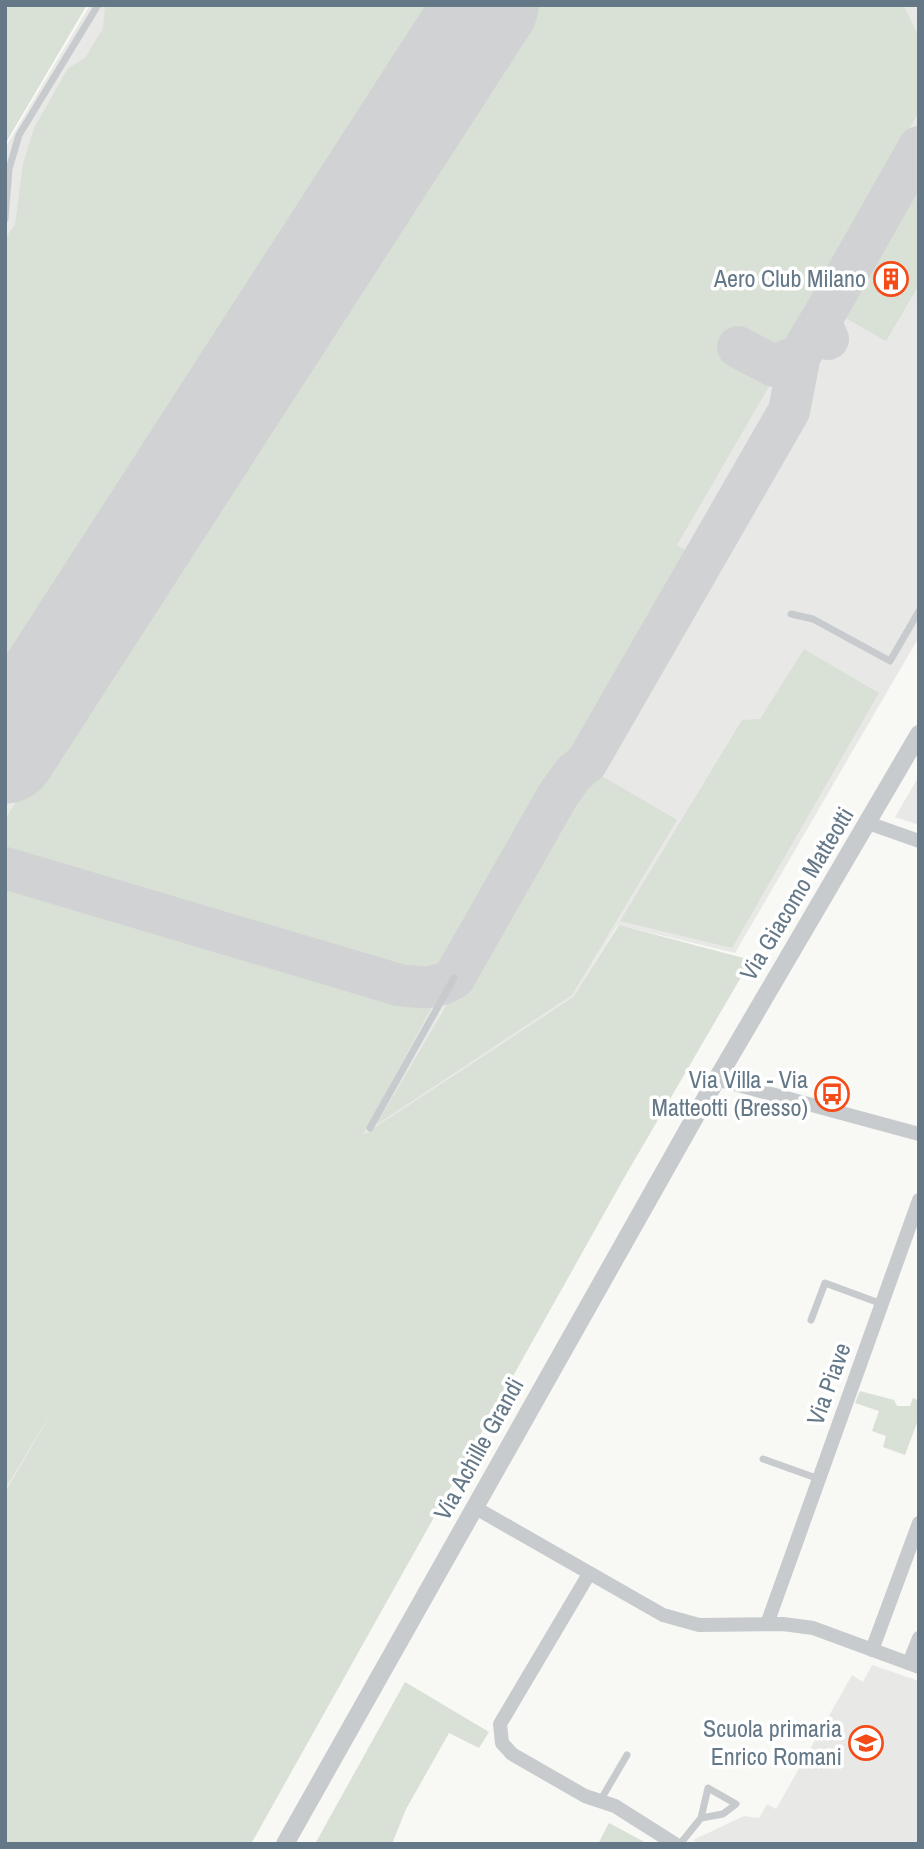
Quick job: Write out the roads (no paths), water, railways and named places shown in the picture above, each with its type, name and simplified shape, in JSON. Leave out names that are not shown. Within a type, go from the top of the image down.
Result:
[{"type":"street","name":"Via Giacomo Matteotti","points":[[716,1079],[919,734]]},
{"type":"street","points":[[868,823],[919,841]]},
{"type":"street","points":[[716,1079],[919,1134]]},
{"type":"street","name":"Via Achille Grandi","points":[[285,1844],[716,1079]]},
{"type":"street","name":"Via Piave","points":[[767,1624],[919,1200]]},
{"type":"street","points":[[474,1507],[663,1615],[699,1625],[767,1624],[813,1628],[914,1665],[919,1638]]},
{"type":"street","points":[[872,1650],[919,1523]]},
{"type":"street","points":[[589,1574],[500,1724],[502,1743],[512,1754],[585,1796],[615,1806],[678,1844]]},
{"type":"lane","points":[[5,219],[9,169],[19,135],[98,5]]},
{"type":"lane","points":[[791,614],[813,619],[890,661],[919,611]]},
{"type":"lane","points":[[370,1128],[454,978]]},
{"type":"lane","name":"Via Piave","points":[[811,1320],[825,1283],[882,1304]]},
{"type":"lane","points":[[763,1459],[819,1479]]},
{"type":"lane","points":[[600,1801],[627,1755]]},
{"type":"lane","points":[[678,1844],[701,1818],[708,1788],[736,1804],[723,1814],[701,1818]]},
{"type":"place","name":"Aero Club Milano","points":[[891,279]]},
{"type":"place","name":"Via Villa - Via Matteotti (Bresso)","points":[[832,1094]]},
{"type":"place","name":"Scuola primaria Enrico Romani","points":[[866,1743]]}]
